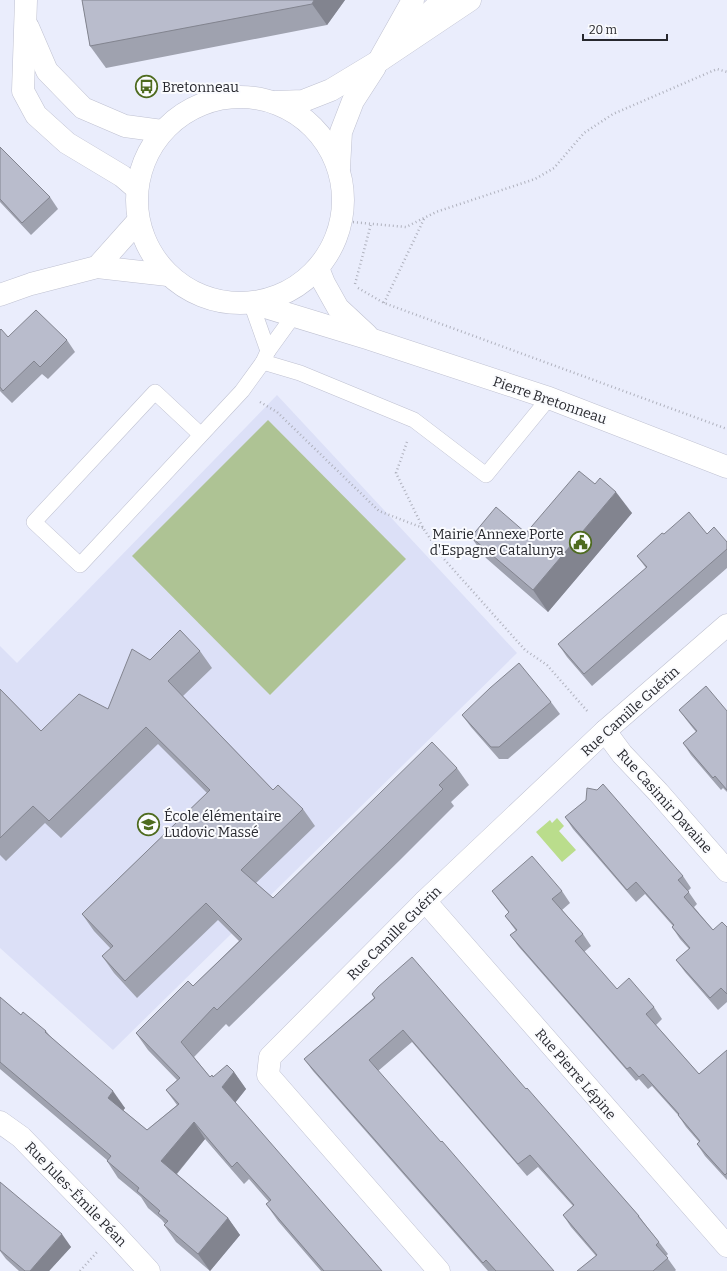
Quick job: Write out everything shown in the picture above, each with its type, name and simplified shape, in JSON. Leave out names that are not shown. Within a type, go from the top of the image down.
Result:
[{"type":"street","points":[[26,0],[23,91],[36,115],[67,143],[122,176],[136,188]]},
{"type":"street","points":[[413,0],[378,61],[353,100],[341,132],[339,168],[343,194],[341,221],[333,246],[318,268],[291,290],[272,298],[252,303],[222,302],[193,293],[168,275],[149,250],[138,221],[136,188],[145,157],[162,130],[186,111],[215,99],[246,96],[276,102],[303,101],[331,90],[378,61],[470,0]]},
{"type":"street","points":[[378,61],[443,0]]},
{"type":"street","points":[[26,22],[47,71],[83,108],[125,126],[162,130]]},
{"type":"street","points":[[276,102],[303,117],[325,140],[339,168]]},
{"type":"street","points":[[97,267],[138,221]]},
{"type":"street","points":[[0,295],[30,284],[97,267],[168,275]]},
{"type":"street","name":"Pierre Bretonneau","points":[[318,268],[324,283],[338,308],[370,339]]},
{"type":"street","name":"Pierre Bretonneau","points":[[252,303],[370,339],[549,398],[727,467]]},
{"type":"street","name":"Rue Camille Guérin","points":[[439,1271],[268,1075],[270,1057],[425,901],[605,731],[727,625]]},
{"type":"street","name":"Rue Casimir Davaine","points":[[605,731],[622,754],[658,792],[727,871]]},
{"type":"street","name":"Rue Pierre Lépine","points":[[425,901],[727,1246]]},
{"type":"street","name":"Rue Jules-Émile Péan","points":[[0,1122],[21,1137],[149,1271]]},
{"type":"lane","points":[[252,303],[266,356],[300,373],[414,420],[486,475],[549,398]]},
{"type":"lane","points":[[201,435],[154,392],[34,522],[80,565],[242,391],[294,316]]},
{"type":"path","points":[[341,221],[406,227],[436,212],[474,198],[535,179],[554,168],[584,133],[613,114],[717,69],[727,72]]},
{"type":"path","points":[[384,303],[424,219]]},
{"type":"path","points":[[371,224],[354,286],[384,303],[727,429]]},
{"type":"path","points":[[242,391],[277,412],[379,511],[423,528]]},
{"type":"path","points":[[414,420],[396,473],[423,528],[444,559],[525,650],[547,665],[605,731]]},
{"type":"shaded area","points":[[277,395],[517,653],[113,1050],[0,948],[0,646],[17,663]]},
{"type":"shaded area","points":[[268,420],[406,559],[270,695],[132,556]]},
{"type":"shaded area","points":[[557,818],[564,826],[559,831],[576,850],[562,862],[536,832],[550,820],[552,823]]},
{"type":"building","points":[[82,0],[314,0],[312,4],[90,46]]},
{"type":"building","points":[[0,147],[50,197],[22,223],[0,199]]},
{"type":"building","points":[[36,310],[67,340],[40,367],[34,361],[3,391],[0,387],[0,330],[1,329],[8,337]]},
{"type":"building","points":[[579,471],[595,484],[600,478],[616,492],[533,590],[471,537],[496,507],[526,533]]},
{"type":"building","points":[[689,512],[707,534],[714,527],[727,542],[727,549],[584,674],[558,644],[647,567],[637,556],[662,533],[664,534]]},
{"type":"building","points":[[180,630],[200,651],[168,681],[273,790],[278,785],[303,809],[241,870],[273,898],[432,742],[457,768],[439,785],[443,789],[217,1010],[214,1007],[181,1042],[210,1077],[212,1075],[213,1077],[227,1065],[234,1072],[222,1087],[382,1271],[324,1271],[266,1204],[271,1200],[237,1162],[232,1167],[194,1122],[161,1161],[228,1218],[198,1254],[164,1225],[168,1221],[158,1213],[160,1211],[137,1191],[139,1188],[107,1161],[111,1156],[0,1062],[0,997],[21,1015],[23,1012],[46,1031],[45,1032],[113,1091],[108,1098],[147,1130],[179,1104],[166,1090],[180,1078],[136,1033],[188,981],[193,986],[242,939],[206,903],[125,981],[102,956],[113,946],[82,914],[210,790],[146,727],[49,821],[33,806],[0,838],[0,689],[41,731],[79,694],[108,709],[132,649],[150,660]]},
{"type":"building","points":[[519,663],[551,702],[499,747],[491,747],[462,715]]},
{"type":"building","points":[[706,686],[727,711],[727,790],[715,776],[713,778],[683,743],[697,731],[679,710]]},
{"type":"building","points":[[603,784],[683,876],[678,880],[689,892],[684,897],[713,930],[722,922],[727,927],[727,994],[721,988],[710,998],[676,960],[690,948],[672,927],[674,925],[636,882],[627,890],[565,817],[586,800],[587,788],[597,790]]},
{"type":"building","points":[[532,856],[562,891],[552,899],[583,934],[575,941],[617,989],[629,978],[654,1007],[646,1014],[699,1074],[727,1050],[727,1173],[725,1175],[697,1144],[700,1141],[678,1115],[679,1114],[643,1074],[639,1077],[630,1067],[627,1069],[510,935],[517,930],[505,916],[509,912],[492,891]]},
{"type":"building","points":[[412,957],[526,1089],[527,1088],[639,1216],[659,1242],[656,1245],[668,1258],[653,1271],[577,1271],[597,1255],[563,1215],[574,1205],[530,1155],[518,1164],[403,1030],[369,1060],[441,1142],[442,1141],[554,1271],[496,1271],[486,1260],[483,1263],[304,1059],[375,998],[372,994],[378,987]]},
{"type":"building","points":[[0,1182],[62,1234],[30,1271],[25,1271],[0,1250]]},
{"type":"place","name":"Bretonneau","points":[[147,87]]},
{"type":"place","name":"Mairie Annexe Porte d'Espagne Catalunya","points":[[580,542]]},
{"type":"place","name":"École élémentaire Ludovic Massé","points":[[148,824]]}]
